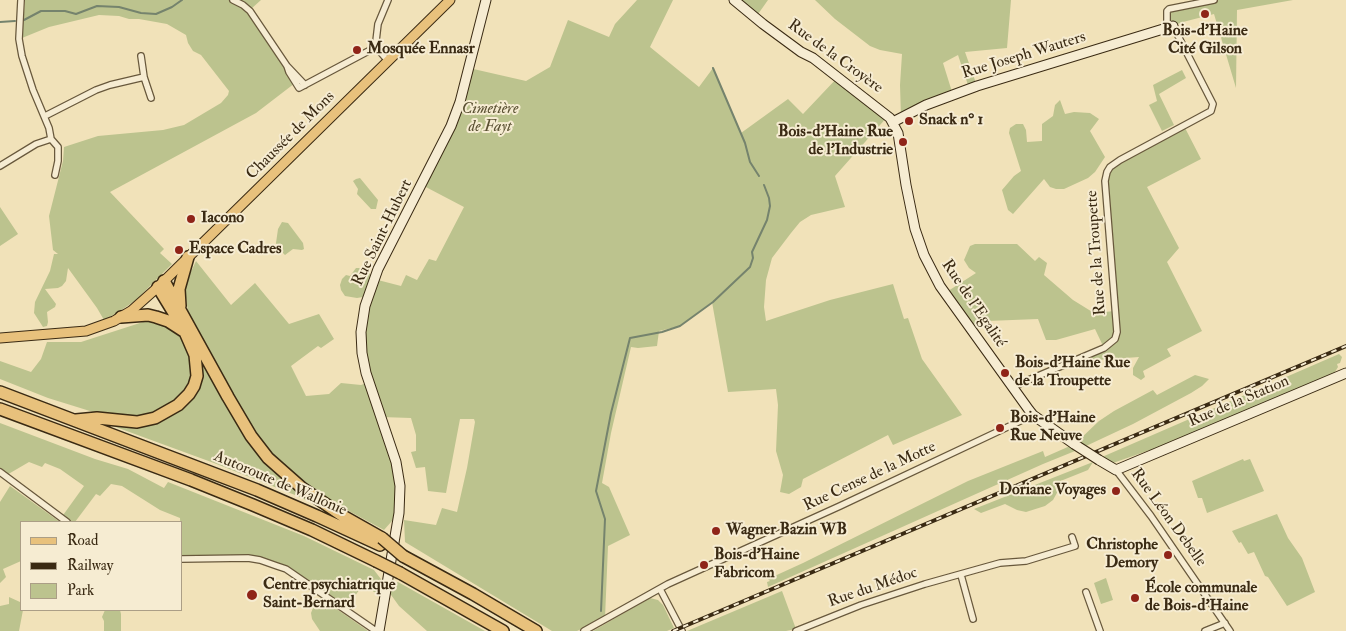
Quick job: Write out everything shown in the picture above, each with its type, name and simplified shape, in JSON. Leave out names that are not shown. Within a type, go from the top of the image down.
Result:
[{"type":"highway","points":[[180,308],[179,288],[188,258]]},
{"type":"highway","points":[[161,284],[180,308],[228,397],[251,436],[268,458],[307,492],[381,542]]},
{"type":"highway","points":[[72,420],[97,418],[136,422],[155,418],[178,405],[189,394],[194,386],[196,376],[195,355],[161,284]]},
{"type":"highway","points":[[121,318],[156,317],[168,321],[185,332]]},
{"type":"highway","name":"Autoroute de Wallonie","points":[[0,392],[257,490],[381,542],[533,629]]},
{"type":"highway","name":"Autoroute de Wallonie","points":[[0,409],[244,501],[312,530],[400,573],[503,631]]},
{"type":"main road","name":"Chaussée de Mons","points":[[121,318],[140,304],[188,258],[450,0]]},
{"type":"main road","points":[[0,338],[72,333],[98,328],[121,318]]},
{"type":"street","points":[[20,0],[19,39],[22,56],[33,90],[45,116],[51,139],[58,147],[56,175]]},
{"type":"street","points":[[233,0],[250,11],[299,88],[376,47]]},
{"type":"street","points":[[388,0],[378,24],[376,47],[388,61]]},
{"type":"street","name":"Rue Saint-Hubert","points":[[378,631],[399,513],[400,486],[396,462],[363,360],[361,339],[365,306],[378,269],[452,126],[486,0]]},
{"type":"street","name":"Rue de la Croyère","points":[[734,0],[763,24],[877,107],[893,122]]},
{"type":"street","points":[[1170,27],[1167,11],[1169,9],[1214,0]]},
{"type":"street","name":"Rue Joseph Wauters","points":[[893,122],[935,102],[976,86],[1170,27]]},
{"type":"street","name":"Rue de la Troupette","points":[[1012,387],[1104,348],[1115,339],[1117,332],[1105,181],[1107,172],[1120,160],[1211,111],[1213,104],[1170,27]]},
{"type":"street","points":[[141,56],[144,78],[151,98]]},
{"type":"street","points":[[45,116],[96,90],[144,78]]},
{"type":"street","name":"Rue de l'Egalité","points":[[893,122],[898,133],[915,230],[924,255],[952,304],[1033,415],[1114,469]]},
{"type":"street","points":[[0,166],[36,144],[51,139]]},
{"type":"street","name":"Rue de la Station","points":[[1114,469],[1143,459],[1346,373]]},
{"type":"street","name":"Rue Cense de la Motte","points":[[584,631],[660,588],[1033,415]]},
{"type":"street","name":"Rue Léon Debelle","points":[[1114,469],[1138,497],[1230,631]]},
{"type":"street","points":[[0,472],[66,521]]},
{"type":"street","name":"Rue du Médoc","points":[[796,631],[861,605],[925,584],[1000,563],[1026,561],[1075,546],[1072,537]]},
{"type":"street","points":[[182,559],[248,558],[277,566],[286,570],[378,631]]},
{"type":"street","points":[[961,575],[973,619]]},
{"type":"street","points":[[660,588],[682,631]]},
{"type":"street","points":[[1086,592],[1100,631]]},
{"type":"street","points":[[1205,631],[1226,623]]},
{"type":"green space","points":[[25,0],[261,0],[251,9],[299,80],[256,113],[110,192],[164,249],[160,253],[172,264],[136,300],[104,320],[68,268],[66,281],[62,286],[45,289],[56,304],[55,307],[47,312],[47,326],[43,327],[34,313],[35,302],[50,271],[54,254],[58,254],[53,250],[49,216],[63,161],[64,147],[98,136],[163,130],[184,125],[221,103],[229,91],[201,55],[193,51],[186,35],[167,24],[119,16],[99,15],[49,27],[22,38]]},
{"type":"green space","name":"Cimetière de Fayt","points":[[637,0],[673,0],[650,47],[699,87],[713,68],[741,133],[788,99],[803,114],[838,77],[888,116],[835,176],[845,207],[811,215],[800,222],[772,258],[766,280],[764,307],[766,321],[830,300],[893,284],[904,319],[908,318],[922,359],[962,415],[893,445],[888,435],[803,479],[801,487],[789,494],[780,492],[783,475],[776,451],[778,405],[776,389],[728,392],[712,302],[680,326],[659,331],[657,346],[631,347],[611,433],[602,483],[609,487],[630,535],[608,546],[605,618],[577,631],[552,631],[405,542],[404,520],[436,525],[442,508],[457,512],[467,468],[474,419],[460,419],[446,493],[428,491],[425,467],[416,468],[411,452],[416,451],[416,435],[411,418],[381,417],[396,462],[399,513],[384,530],[321,496],[272,456],[255,434],[232,395],[188,312],[185,291],[196,261],[231,305],[255,283],[289,324],[319,314],[334,339],[321,348],[318,346],[291,366],[306,396],[329,394],[341,383],[361,385],[369,382],[361,339],[374,279],[401,286],[406,275],[417,280],[429,259],[436,261],[464,207],[422,185],[447,138],[469,68],[526,81],[550,67],[568,20],[609,37],[615,24]]},
{"type":"green space","points":[[740,0],[768,0],[756,17]]},
{"type":"green space","points":[[815,0],[1011,0],[1007,48],[965,52],[977,86],[969,88],[958,55],[943,63],[953,95],[901,117],[900,85],[902,54],[870,46],[835,19]]},
{"type":"green space","points":[[1214,0],[1293,0],[1237,10],[1236,88],[1214,14],[1167,28],[1167,11]]},
{"type":"green space","points":[[1182,70],[1186,78],[1159,94],[1174,125],[1162,131],[1149,105],[1157,101],[1153,85]]},
{"type":"green space","points":[[1060,100],[1065,114],[1074,112],[1090,113],[1099,119],[1090,131],[1105,157],[1095,172],[1088,178],[1064,189],[1050,187],[1044,179],[1013,214],[1008,210],[1002,190],[1021,171],[1009,133],[1010,128],[1016,124],[1023,124],[1026,130],[1027,142],[1042,141],[1042,124],[1053,116],[1055,105]]},
{"type":"green space","points":[[1184,126],[1201,159],[1147,187],[1179,248],[1167,262],[1202,331],[1167,349],[1171,356],[1143,371],[1145,377],[1141,380],[1133,375],[1133,368],[1139,357],[1125,358],[1112,365],[1105,359],[1101,360],[1097,366],[1092,365],[1087,355],[1104,348],[1095,329],[1056,340],[1046,340],[1038,319],[987,321],[972,333],[945,293],[976,273],[969,268],[964,260],[970,246],[975,244],[1017,244],[1035,261],[1039,257],[1047,263],[1044,275],[1073,300],[1094,313],[1115,311],[1105,181],[1110,167]]},
{"type":"green space","points":[[360,178],[378,200],[376,209],[371,209],[357,194],[358,189],[353,181]]},
{"type":"green space","points":[[0,207],[18,234],[0,246]]},
{"type":"green space","points":[[282,222],[288,223],[303,243],[304,249],[293,249],[285,255],[278,248],[276,243],[278,229]]},
{"type":"green space","points":[[356,268],[360,268],[372,275],[367,292],[363,297],[345,296],[340,285],[342,279],[346,275],[350,276]]},
{"type":"green space","points":[[143,322],[155,322],[170,327],[180,336],[187,347],[192,370],[189,383],[176,403],[144,418],[106,416],[48,398],[0,379],[0,361],[31,372],[41,359],[47,342],[81,342]]},
{"type":"green space","points":[[198,349],[231,411],[321,507],[214,463],[113,426],[136,427],[163,421],[187,404],[196,390]]},
{"type":"green space","points":[[1339,354],[1342,357],[1333,375],[1159,453],[1150,450],[1113,463],[1102,457]]},
{"type":"green space","points":[[1195,375],[1209,379],[1191,393],[1133,424],[1086,446],[1078,441],[1099,421],[1114,411],[1153,390],[1157,395]]},
{"type":"green space","points":[[0,423],[95,459],[128,469],[164,488],[168,482],[304,536],[374,570],[387,587],[398,582],[485,631],[427,631],[399,606],[389,592],[386,594],[374,592],[368,587],[362,586],[345,610],[286,569],[260,560],[182,559],[182,521],[180,521],[180,518],[160,510],[122,486],[111,484],[100,496],[96,494],[76,521],[66,521],[61,518],[84,486],[60,469],[45,463],[42,467],[29,462],[5,476],[0,472]]},
{"type":"green space","points":[[1070,446],[1075,451],[768,587],[767,582],[770,581],[768,579],[968,481],[1043,451],[1045,457]]},
{"type":"green space","points":[[1243,459],[1244,461],[1250,459],[1264,491],[1207,513],[1202,498],[1198,498],[1192,481]]},
{"type":"green space","points":[[1093,462],[1088,470],[1058,482],[1058,491],[1053,500],[1045,506],[1026,512],[1005,504],[981,513],[974,509]]},
{"type":"green space","points":[[10,486],[59,521],[20,521],[20,561],[3,569],[6,577],[0,583],[0,502]]},
{"type":"green space","points":[[1277,514],[1288,538],[1302,558],[1315,592],[1287,606],[1268,577],[1265,576],[1254,552],[1248,554],[1232,531]]},
{"type":"green space","points":[[1106,578],[1113,600],[1101,604],[1094,583]]},
{"type":"green space","points":[[782,591],[796,629],[786,631],[687,631]]},
{"type":"green space","points":[[9,597],[20,602],[20,611],[23,611],[19,631],[0,631],[0,606],[9,604]]},
{"type":"green space","points":[[321,598],[368,631],[320,631],[312,619],[311,613],[315,603]]},
{"type":"green space","points":[[650,598],[658,600],[663,605],[674,628],[667,631],[593,631]]},
{"type":"green space","points":[[105,611],[120,611],[121,631],[104,631],[102,617]]},
{"type":"waterway","points":[[24,20],[41,11],[65,11],[76,14],[97,6],[119,7],[141,13],[156,14],[182,0]]},
{"type":"waterway","points":[[0,22],[15,21]]},
{"type":"waterway","points":[[713,68],[745,143],[750,162],[759,176]]},
{"type":"waterway","points":[[601,611],[605,519],[596,491],[611,413],[630,338],[662,332],[680,326],[713,302],[750,267],[753,258],[752,252],[767,220],[770,206],[764,185]]},
{"type":"railway","points":[[673,631],[1346,346]]},
{"type":"place","name":"Bois-d'Haine Cité Gilson","points":[[1205,14]]},
{"type":"place","name":"Mosquée Ennasr","points":[[357,50]]},
{"type":"place","name":"Snack n° 1","points":[[909,121]]},
{"type":"place","name":"Bois-d'Haine Rue de l'Industrie","points":[[903,142]]},
{"type":"place","name":"Iacono","points":[[191,219]]},
{"type":"place","name":"Espace Cadres","points":[[179,250]]},
{"type":"place","name":"Bois-d'Haine Rue de la Troupette","points":[[1005,373]]},
{"type":"place","name":"Bois-d'Haine Rue Neuve","points":[[1000,428]]},
{"type":"place","name":"Doriane Voyages","points":[[1116,491]]},
{"type":"place","name":"Wagner Bazin WB","points":[[716,531]]},
{"type":"place","name":"Christophe Demory","points":[[1168,555]]},
{"type":"place","name":"Bois-d'Haine Fabricom","points":[[704,565]]},
{"type":"place","name":"Centre psychiatrique Saint-Bernard","points":[[252,595]]},
{"type":"place","name":"École communale de Bois-d'Haine","points":[[1135,598]]}]
